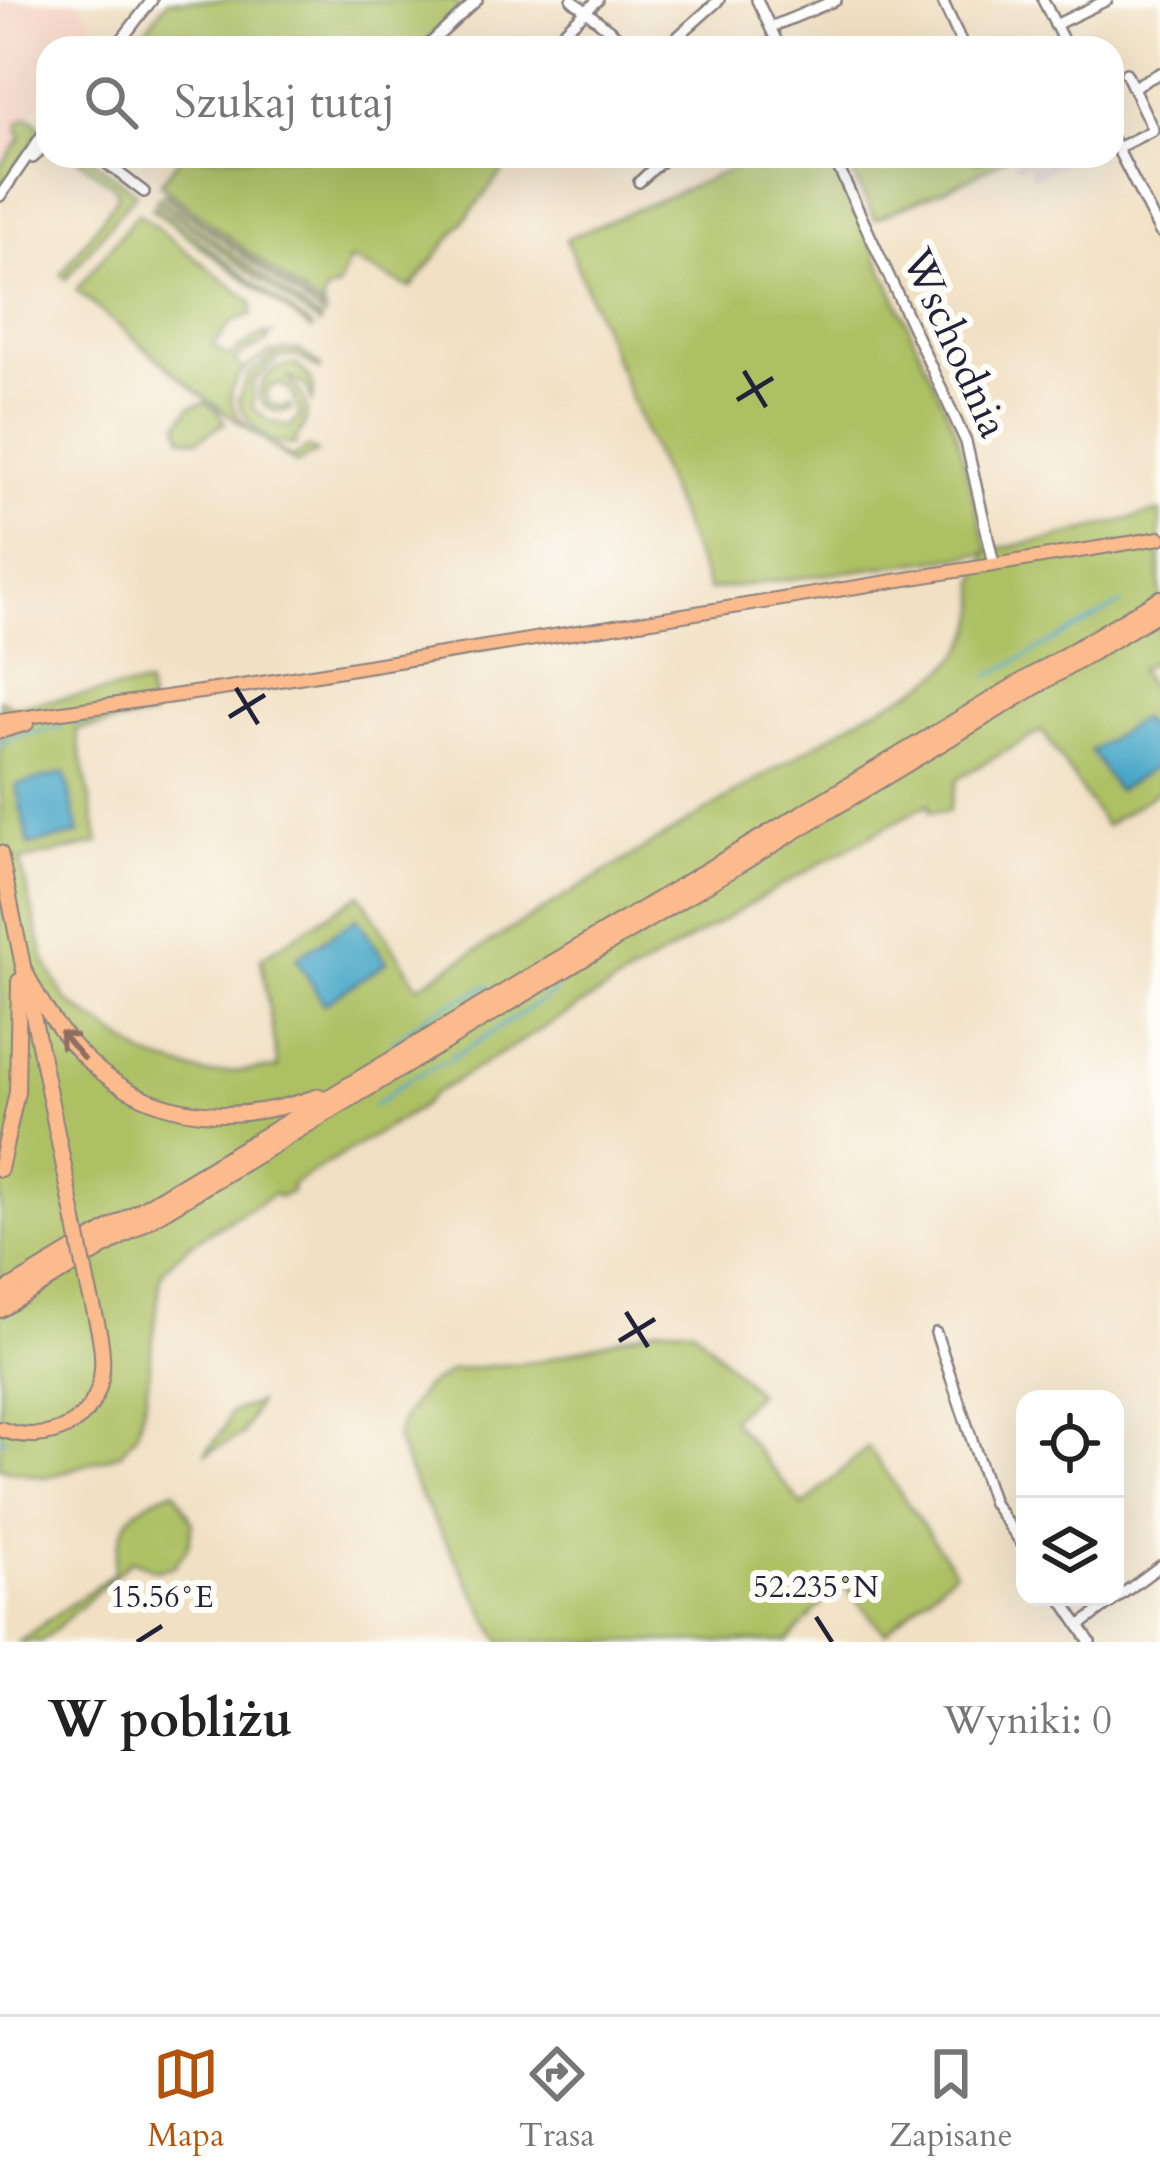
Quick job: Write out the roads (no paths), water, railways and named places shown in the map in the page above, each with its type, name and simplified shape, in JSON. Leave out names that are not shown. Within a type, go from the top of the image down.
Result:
[{"type":"highway","points":[[3,1305],[345,1087],[1160,598]]},
{"type":"highway","points":[[3,1305],[1160,612]]},
{"type":"highway","points":[[0,854],[103,1367],[93,1404],[80,1419],[50,1435],[33,1437],[0,1429]]},
{"type":"highway","points":[[0,887],[21,975],[19,1074],[0,1169]]},
{"type":"highway","points":[[21,975],[70,1045],[113,1082],[144,1098],[196,1112],[248,1114],[345,1087]]},
{"type":"highway","points":[[0,1419],[18,1426],[44,1427],[75,1413],[84,1401],[94,1368],[84,1288]]},
{"type":"main road","points":[[0,721],[1160,538]]},
{"type":"main road","points":[[0,732],[57,715]]},
{"type":"street","points":[[124,36],[152,0]]},
{"type":"street","points":[[438,36],[477,0]]},
{"type":"street","points":[[572,0],[617,36]]},
{"type":"street","points":[[559,36],[598,0]]},
{"type":"street","points":[[678,36],[719,0]]},
{"type":"street","points":[[758,0],[775,36]]},
{"type":"street","points":[[771,27],[836,0]]},
{"type":"street","points":[[942,0],[958,36]]},
{"type":"street","points":[[1043,0],[1060,36]]},
{"type":"street","points":[[1055,25],[1107,0]]},
{"type":"street","points":[[1124,139],[1157,128],[1126,73]]},
{"type":"street","points":[[1133,87],[1151,73]]},
{"type":"street","points":[[0,196],[36,149]]},
{"type":"street","points":[[1124,162],[1160,232]]},
{"type":"street","points":[[113,168],[144,192]]},
{"type":"street","points":[[639,182],[654,168]]},
{"type":"street","name":"Wschodnia","points":[[839,168],[966,442],[994,564]]},
{"type":"street","points":[[936,1333],[993,1503],[1016,1535]]},
{"type":"street","points":[[1079,1626],[1160,1566]]},
{"type":"street","points":[[1066,1606],[1090,1642]]},
{"type":"water","points":[[1141,718],[1160,747],[1160,764],[1117,791],[1091,751]]},
{"type":"water","points":[[65,773],[79,834],[29,845],[16,785]]},
{"type":"water","points":[[357,918],[387,962],[324,1004],[296,958]]},
{"type":"waterway","points":[[989,676],[1121,604]]},
{"type":"waterway","points":[[73,724],[118,715]]},
{"type":"waterway","points":[[0,745],[13,737],[61,727]]},
{"type":"waterway","points":[[393,1042],[429,1014],[489,985]]},
{"type":"waterway","points":[[456,1056],[557,990]]},
{"type":"waterway","points":[[374,1106],[409,1079],[456,1056],[453,1052]]},
{"type":"waterway","points":[[0,1437],[6,1439]]}]
